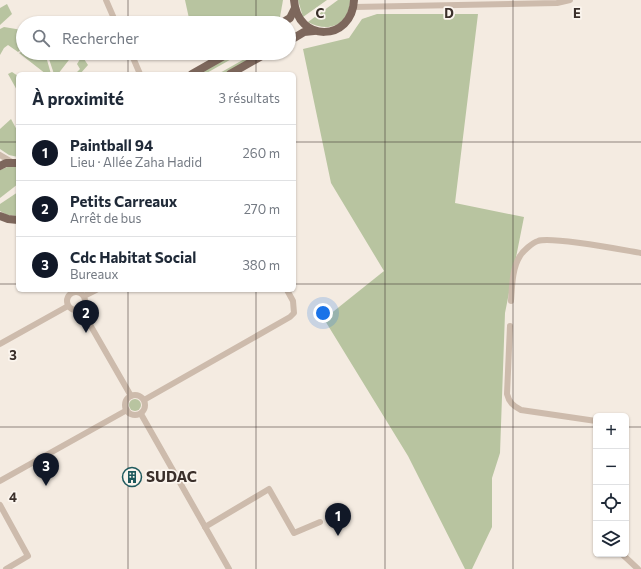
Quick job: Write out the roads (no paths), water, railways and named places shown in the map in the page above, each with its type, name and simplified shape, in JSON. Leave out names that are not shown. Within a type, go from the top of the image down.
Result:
[{"type":"main road","points":[[296,37],[306,31],[324,32],[338,29],[347,22],[354,3]]},
{"type":"main road","points":[[294,4],[302,22],[316,31]]},
{"type":"main road","points":[[291,16],[294,4]]},
{"type":"main road","points":[[196,72],[217,60]]},
{"type":"main road","points":[[234,72],[255,60]]},
{"type":"main road","points":[[0,166],[15,162]]},
{"type":"main road","points":[[0,216],[16,221]]},
{"type":"street","points":[[106,0],[113,16]]},
{"type":"street","points":[[354,3],[557,3],[570,0]]},
{"type":"street","points":[[133,60],[139,72]]},
{"type":"street","points":[[0,154],[15,162]]},
{"type":"street","points":[[511,301],[515,270],[520,256],[539,240],[566,241],[641,253]]},
{"type":"street","points":[[70,292],[67,298],[68,306],[73,310],[81,309],[85,304],[84,296],[79,292]]},
{"type":"street","points":[[84,296],[92,292]]},
{"type":"street","points":[[144,400],[294,313],[293,301],[287,292]]},
{"type":"street","points":[[0,344],[68,306]]},
{"type":"street","points":[[81,309],[130,396]]},
{"type":"street","points":[[510,326],[507,394],[508,400],[513,406],[520,410],[593,421]]},
{"type":"street","points":[[138,395],[144,400],[145,408],[140,414],[133,415],[127,410],[126,402],[130,396],[138,395]]},
{"type":"street","points":[[0,482],[127,410]]},
{"type":"street","points":[[140,414],[228,569]]},
{"type":"street","points":[[205,527],[268,489],[294,533],[320,522]]},
{"type":"street","points":[[0,505],[28,556],[6,569]]},
{"type":"street","points":[[625,557],[638,569]]},
{"type":"place","name":"Petits Carreaux","points":[[86,333]]},
{"type":"place","name":"SUDAC","points":[[132,477]]},
{"type":"place","name":"Cdc Habitat Social","points":[[46,486]]},
{"type":"place","name":"Paintball 94","points":[[338,536]]}]
